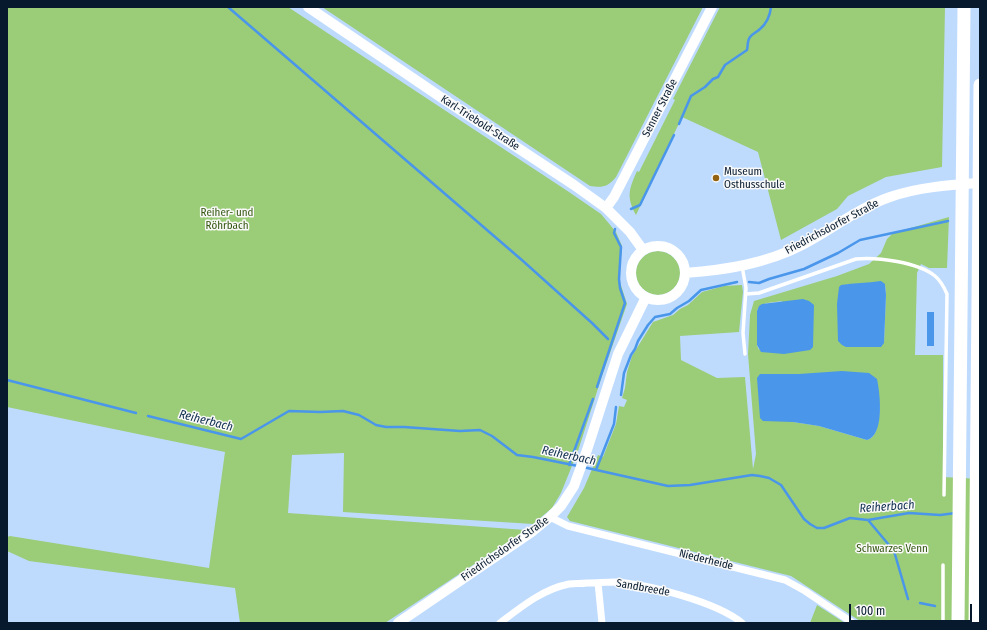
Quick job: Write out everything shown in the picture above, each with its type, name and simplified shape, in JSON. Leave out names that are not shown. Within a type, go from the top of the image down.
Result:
[{"type":"highway","points":[[958,623],[964,7]]},
{"type":"highway","points":[[975,623],[980,85]]},
{"type":"main road","name":"Karl-Triebold-Straße","points":[[308,7],[606,208],[630,232],[643,250]]},
{"type":"main road","name":"Senner Straße","points":[[606,208],[614,197],[712,7]]},
{"type":"main road","name":"Friedrichsdorfer Straße","points":[[685,273],[742,266],[787,252],[819,236],[857,213],[890,197],[937,187],[980,183]]},
{"type":"main road","points":[[657,246],[665,247],[680,257],[685,273],[682,284],[677,292],[670,297],[655,300],[646,297],[639,292],[633,284],[631,273],[633,262],[643,250],[657,246]]},
{"type":"main road","name":"Friedrichsdorfer Straße","points":[[398,623],[532,531],[550,517],[567,498],[580,472],[618,354],[646,297]]},
{"type":"street","name":"Niederheide","points":[[550,517],[568,526],[785,580],[805,591],[853,623]]},
{"type":"street","name":"Sandbreede","points":[[500,623],[547,591],[569,584],[598,583],[621,583],[649,587],[680,595],[726,612],[742,623]]},
{"type":"street","points":[[598,583],[599,608],[602,623]]},
{"type":"lane","points":[[746,294],[759,293],[856,259],[868,258],[913,266],[935,276],[944,287],[947,294],[944,495]]},
{"type":"lane","points":[[742,266],[746,294],[743,333],[745,354]]},
{"type":"lane","points":[[943,565],[943,623]]},
{"type":"green space","name":"Reiher- und Röhrbach","points":[[7,7],[288,7],[601,214],[616,232],[622,246],[619,279],[627,304],[578,451],[561,493],[552,508],[533,524],[343,512],[344,453],[292,455],[288,513],[526,530],[385,623],[240,623],[235,588],[29,561],[7,551],[7,537],[10,536],[209,568],[225,452],[7,407]]},
{"type":"green space","points":[[322,7],[703,7],[616,177],[607,185],[598,187],[590,186]]},
{"type":"green space","points":[[720,7],[945,7],[942,167],[886,177],[848,196],[837,209],[781,240],[758,152],[682,117],[636,215],[630,198],[634,177],[637,171],[639,172],[675,100],[673,99]]},
{"type":"green space","name":"Schwarzes Venn","points":[[949,217],[947,268],[929,268],[921,264],[917,273],[915,355],[943,355],[943,477],[980,479],[980,623],[863,623],[791,576],[570,521],[567,517],[584,488],[598,455],[603,457],[616,424],[619,406],[624,407],[627,400],[622,398],[632,356],[653,322],[673,315],[688,305],[702,292],[724,286],[742,285],[743,292],[739,332],[680,336],[681,360],[717,378],[745,377],[753,469],[756,454],[748,354],[750,315],[754,301],[837,276],[869,264],[881,253],[887,239],[893,233]],"holes":[[[847,284],[885,284],[884,343]],[[782,301],[759,350],[757,345],[757,311],[761,306],[768,303]],[[760,374],[799,374],[880,406],[879,421],[876,431],[874,435],[867,440],[819,426],[793,422]]]},
{"type":"green space","points":[[662,251],[674,257],[679,265],[679,281],[674,289],[666,294],[654,295],[642,289],[637,281],[636,269],[642,257],[650,252]]},
{"type":"green space","points":[[817,605],[845,623],[810,623]]},
{"type":"water","points":[[881,281],[885,284],[886,295],[884,343],[881,347],[846,347],[842,345],[838,341],[837,304],[839,287],[841,285]]},
{"type":"water","points":[[803,299],[814,305],[813,347],[810,350],[784,354],[761,352],[757,345],[757,311],[759,306],[762,304]]},
{"type":"water","points":[[927,312],[934,312],[934,346],[927,346]]},
{"type":"water","points":[[842,371],[869,373],[877,379],[880,413],[877,430],[873,437],[867,440],[819,426],[793,422],[763,421],[760,418],[757,378],[760,374],[799,374]]},
{"type":"waterway","points":[[228,7],[523,261],[608,339]]},
{"type":"waterway","points":[[679,124],[691,96],[705,87],[713,79],[718,77],[725,65],[747,50],[749,39],[766,22],[770,14],[771,7]]},
{"type":"waterway","points":[[631,209],[640,205],[674,135]]},
{"type":"waterway","points":[[749,282],[759,283],[804,269],[838,253],[860,240],[948,221]]},
{"type":"waterway","points":[[597,387],[625,303],[620,288],[619,279],[621,247],[614,233],[615,229]]},
{"type":"waterway","points":[[621,395],[624,373],[631,355],[648,325],[655,317],[670,314],[689,301],[701,290],[737,282]]},
{"type":"waterway","name":"Reiherbach","points":[[7,380],[136,413]]},
{"type":"waterway","points":[[569,465],[593,399]]},
{"type":"waterway","points":[[596,470],[614,424],[616,407]]},
{"type":"waterway","name":"Reiherbach","points":[[148,416],[241,439],[289,411],[343,411],[359,415],[376,425],[386,427],[460,431],[480,430],[492,436],[517,455],[578,466]]},
{"type":"waterway","name":"Reiherbach","points":[[583,467],[668,486],[690,485],[752,475],[769,478],[781,485],[804,519],[817,528],[824,528],[850,518],[868,520],[909,513],[940,515],[956,513]]},
{"type":"waterway","points":[[868,520],[894,551],[908,599]]},
{"type":"waterway","points":[[920,603],[935,606]]},
{"type":"place","name":"Museum Osthusschule","points":[[716,178]]}]
